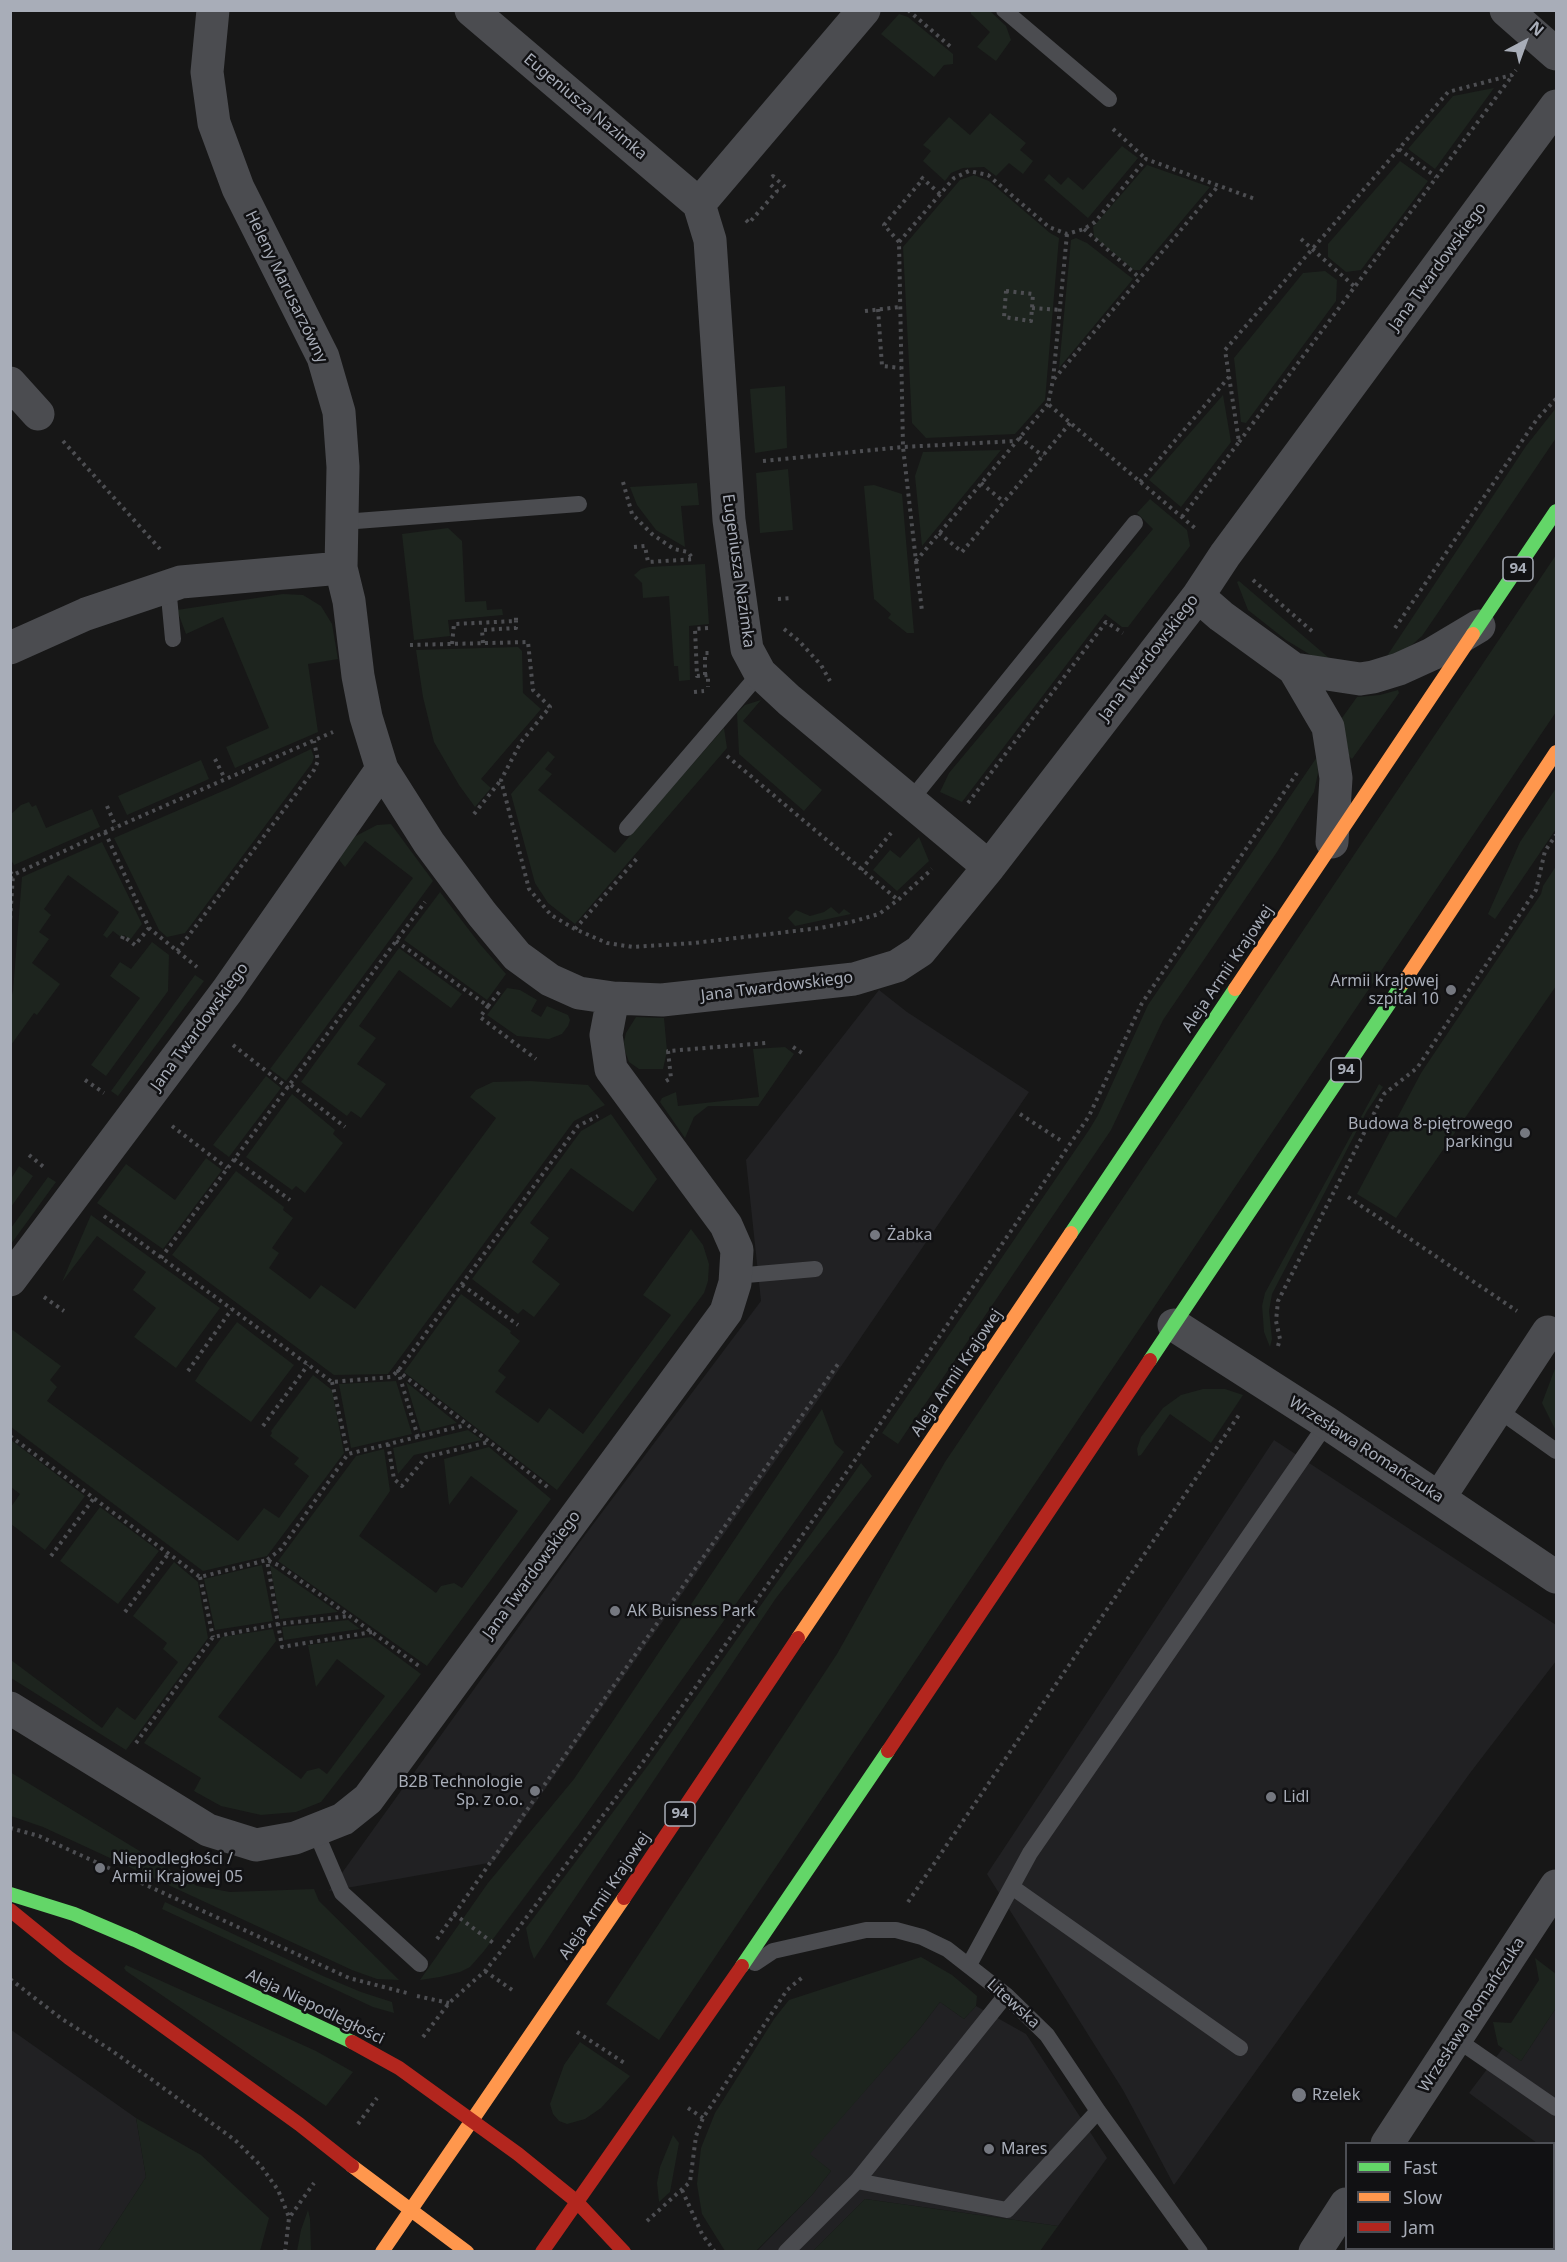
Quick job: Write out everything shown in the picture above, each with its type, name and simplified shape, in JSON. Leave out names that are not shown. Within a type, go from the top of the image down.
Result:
[{"type":"main road","name":"Aleja Armii Krajowej","points":[[382,2252],[574,1972],[1332,842],[1557,511]]},
{"type":"main road","name":"94","points":[[542,2252],[802,1880],[1557,752]]},
{"type":"main road","name":"Aleja Niepodległości","points":[[10,1894],[74,1914],[135,1940],[334,2032],[399,2068],[518,2154],[576,2201],[622,2249]]},
{"type":"main road","points":[[10,1910],[69,1958],[337,2152],[410,2211],[467,2252]]},
{"type":"street","name":"Heleny Marusarzówny","points":[[213,10],[207,72],[214,123],[238,188],[323,357],[339,412],[343,467],[341,568]]},
{"type":"street","name":"Eugeniusza Nazimka","points":[[471,10],[699,204],[710,240],[729,520],[747,649],[760,673],[789,700],[989,867]]},
{"type":"street","points":[[699,204],[864,10]]},
{"type":"street","points":[[1508,11],[1548,46]]},
{"type":"street","name":"Jana Twardowskiego","points":[[341,568],[349,601],[358,676],[366,717],[382,769],[448,870],[517,956],[550,980],[579,993],[613,998],[662,1000],[854,979],[897,966],[920,951],[989,867],[1198,596],[1225,555],[1557,106]]},
{"type":"street","points":[[10,383],[38,414]]},
{"type":"street","points":[[10,648],[86,614],[181,582],[341,568]]},
{"type":"street","points":[[1198,596],[1221,616],[1294,669],[1328,727],[1336,778],[1332,842]]},
{"type":"street","points":[[1294,669],[1360,679],[1373,677],[1399,669],[1432,654],[1479,626]]},
{"type":"street","name":"Jana Twardowskiego","points":[[10,1280],[227,991],[382,769]]},
{"type":"street","name":"Jana Twardowskiego","points":[[10,1708],[208,1830],[256,1845],[295,1838],[343,1820],[368,1798],[726,1312],[735,1276],[737,1250],[726,1225],[611,1069],[606,1035],[613,998]]},
{"type":"street","name":"Wrzesława Romańczuka","points":[[1174,1325],[1327,1423],[1557,1577]]},
{"type":"street","points":[[1439,1498],[1548,1332]]},
{"type":"street","name":"Wrzesława Romańczuka","points":[[1388,2142],[1557,1886]]},
{"type":"street","points":[[1315,2252],[1345,2207]]},
{"type":"lane","points":[[1004,10],[1109,99]]},
{"type":"lane","points":[[343,522],[579,504]]},
{"type":"lane","points":[[910,801],[1135,523]]},
{"type":"lane","points":[[168,586],[173,639]]},
{"type":"lane","points":[[627,828],[760,673]]},
{"type":"lane","points":[[735,1276],[815,1269]]},
{"type":"lane","points":[[1497,1409],[1557,1451]]},
{"type":"lane","points":[[969,1965],[1030,1853],[1327,1423]]},
{"type":"lane","points":[[315,1830],[342,1893],[420,1964]]},
{"type":"lane","points":[[1012,1887],[1240,2048]]},
{"type":"lane","name":"Litewska","points":[[734,1976],[773,1951],[866,1930],[888,1930],[922,1937],[947,1949],[1006,1995],[1047,2034],[1098,2111],[1200,2252]]},
{"type":"lane","points":[[786,2252],[857,2181],[1006,1995]]},
{"type":"lane","points":[[1456,2039],[1557,2108]]},
{"type":"lane","points":[[857,2181],[1007,2210],[1098,2111]]},
{"type":"path","points":[[908,10],[952,48]]},
{"type":"path","points":[[1182,517],[1512,75],[1548,46]]},
{"type":"path","points":[[1239,442],[1225,350],[1448,92],[1512,75]]},
{"type":"path","points":[[1127,142],[1146,159],[1255,199]]},
{"type":"path","points":[[1399,149],[1436,177]]},
{"type":"path","points":[[899,242],[954,178],[969,171],[988,175],[1049,226],[1067,234],[1084,229],[1095,222],[1146,159]]},
{"type":"path","points":[[742,217],[749,223],[777,191],[767,183],[774,176],[785,187]]},
{"type":"path","points":[[922,611],[903,447],[899,242],[884,225],[922,178],[940,194]]},
{"type":"path","points":[[1053,380],[1219,185]]},
{"type":"path","points":[[1084,229],[1140,278]]},
{"type":"path","points":[[916,561],[1048,404],[1053,380],[1067,234]]},
{"type":"path","points":[[1301,239],[1355,287]]},
{"type":"path","points":[[1006,291],[1033,294],[1032,308],[1031,321],[1004,317],[1006,291]]},
{"type":"path","points":[[865,311],[900,307]]},
{"type":"path","points":[[1032,308],[1060,310]]},
{"type":"path","points":[[878,309],[882,366],[901,368]]},
{"type":"path","points":[[1140,482],[1229,377]]},
{"type":"path","points":[[1392,631],[1537,420],[1557,399]]},
{"type":"path","points":[[1048,404],[1314,633]]},
{"type":"path","points":[[38,414],[100,480],[164,554]]},
{"type":"path","points":[[939,533],[962,552],[1071,423]]},
{"type":"path","points":[[766,460],[1018,439],[1043,456]]},
{"type":"path","points":[[623,482],[632,514],[652,534],[674,549],[688,552],[693,559]]},
{"type":"path","points":[[981,483],[1004,502]]},
{"type":"path","points":[[634,547],[645,546],[648,562],[702,558]]},
{"type":"path","points":[[778,607],[777,600],[792,598]]},
{"type":"path","points":[[452,644],[454,624],[516,619],[516,628],[482,630],[483,643]]},
{"type":"path","points":[[781,621],[783,629],[799,641],[821,665],[834,687]]},
{"type":"path","points":[[501,780],[528,889],[551,915],[607,943],[633,947],[694,943],[820,928],[851,922],[879,914],[931,870],[963,810],[1106,622],[1127,636]]},
{"type":"path","points":[[705,675],[697,676],[695,628],[714,627]]},
{"type":"path","points":[[410,645],[528,642],[533,690],[550,707],[521,742],[501,780],[474,814]]},
{"type":"path","points":[[694,692],[708,690],[705,665]]},
{"type":"path","points":[[10,921],[11,875],[366,717]]},
{"type":"path","points":[[703,2118],[658,2085],[485,1971],[643,1762],[865,1446],[1089,1116],[1142,1003],[1328,727]]},
{"type":"path","points":[[177,951],[314,770],[318,761],[314,741]]},
{"type":"path","points":[[720,764],[728,755],[898,900]]},
{"type":"path","points":[[215,759],[225,779]]},
{"type":"path","points":[[861,870],[898,825],[910,801]]},
{"type":"path","points":[[107,806],[116,827]]},
{"type":"path","points":[[105,832],[149,928],[227,991]]},
{"type":"path","points":[[888,1930],[1261,1381],[1277,1354],[1280,1339],[1276,1321],[1278,1301],[1384,1094],[1418,1068],[1536,890],[1545,851],[1557,835]]},
{"type":"path","points":[[575,929],[644,851]]},
{"type":"path","points":[[448,870],[161,1258],[332,1382],[391,1377],[398,1371],[578,1126],[631,1096],[671,1078],[668,1051],[766,1043]]},
{"type":"path","points":[[122,939],[123,936],[135,945],[149,928]]},
{"type":"path","points":[[488,1006],[480,1017],[536,1059]]},
{"type":"path","points":[[793,1047],[802,1053]]},
{"type":"path","points":[[268,1072],[345,1127]]},
{"type":"path","points":[[143,1104],[227,1168]]},
{"type":"path","points":[[1020,1114],[1060,1140]]},
{"type":"path","points":[[29,1155],[45,1168],[38,1178]]},
{"type":"path","points":[[234,1159],[290,1200]]},
{"type":"path","points":[[1348,1197],[1548,1332]]},
{"type":"path","points":[[462,1285],[518,1325]]},
{"type":"path","points":[[40,1293],[64,1311]]},
{"type":"path","points":[[188,1371],[232,1309]]},
{"type":"path","points":[[401,1992],[838,1364]]},
{"type":"path","points":[[263,1426],[308,1365]]},
{"type":"path","points":[[398,1371],[579,1511]]},
{"type":"path","points":[[398,1371],[418,1437]]},
{"type":"path","points":[[332,1382],[348,1454]]},
{"type":"path","points":[[200,1577],[267,1560],[281,1548],[348,1454],[466,1425]]},
{"type":"path","points":[[10,1436],[200,1577],[213,1637]]},
{"type":"path","points":[[388,1444],[394,1479],[402,1486],[426,1457],[489,1442]]},
{"type":"path","points":[[51,1556],[94,1498]]},
{"type":"path","points":[[125,1612],[169,1553]]},
{"type":"path","points":[[267,1560],[280,1566],[420,1667]]},
{"type":"path","points":[[267,1560],[282,1647],[373,1632]]},
{"type":"path","points":[[115,1773],[213,1637],[278,1624],[349,1616]]},
{"type":"path","points":[[137,1743],[145,1748]]},
{"type":"path","points":[[10,1828],[39,1836],[350,1978],[449,2003]]},
{"type":"path","points":[[454,1914],[496,1945]]},
{"type":"path","points":[[622,2249],[690,2182],[696,2136],[703,2118],[787,1990],[808,1973]]},
{"type":"path","points":[[10,1979],[62,2019],[111,2050],[235,2140],[261,2166],[278,2190],[289,2218],[285,2252]]},
{"type":"path","points":[[682,2190],[702,2234],[715,2252]]},
{"type":"shaded area","points":[[971,11],[990,11],[1006,26],[1011,40],[996,61],[977,47],[990,32],[971,14]]},
{"type":"shaded area","points":[[899,14],[908,17],[953,54],[953,64],[944,65],[934,77],[881,34]]},
{"type":"shaded area","points":[[1494,88],[1435,169],[1408,149],[1453,96]]},
{"type":"shaded area","points":[[990,113],[1026,143],[1020,150],[1033,161],[1023,174],[1009,163],[996,176],[984,167],[963,168],[951,173],[945,181],[923,161],[931,151],[923,145],[949,117],[970,135]]},
{"type":"shaded area","points":[[1122,146],[1138,158],[1088,218],[1044,180],[1049,174],[1061,185],[1068,177],[1083,190]]},
{"type":"shaded area","points":[[1400,161],[1428,181],[1361,270],[1346,272],[1328,257],[1328,244]]},
{"type":"shaded area","points":[[1147,165],[1210,187],[1140,270],[1134,270],[1094,237],[1093,227]]},
{"type":"shaded area","points":[[974,175],[989,181],[1050,233],[1059,238],[1045,400],[1015,434],[926,438],[912,423],[903,247],[960,180]]},
{"type":"shaded area","points":[[1076,238],[1087,243],[1133,279],[1059,368],[1071,240]]},
{"type":"shaded area","points":[[1325,271],[1337,280],[1336,301],[1246,423],[1241,422],[1234,358],[1303,273]]},
{"type":"shaded area","points":[[785,386],[787,448],[755,453],[750,389]]},
{"type":"shaded area","points":[[1223,395],[1231,442],[1181,507],[1149,480]]},
{"type":"shaded area","points":[[1556,408],[1556,438],[1435,617],[1422,636],[1405,651],[1383,662],[1526,446]]},
{"type":"shaded area","points":[[1001,450],[922,546],[915,476],[923,452]]},
{"type":"shaded area","points":[[788,469],[793,530],[760,533],[756,473]]},
{"type":"shaded area","points":[[697,483],[699,505],[681,506],[685,547],[656,530],[637,505],[630,487]]},
{"type":"shaded area","points":[[874,485],[902,494],[914,633],[907,633],[888,618],[891,614],[874,599],[864,486]]},
{"type":"shaded area","points":[[1150,499],[1187,530],[1190,546],[1128,627],[1122,627],[1105,614],[962,802],[940,792],[949,773],[1153,529],[1137,513]]},
{"type":"shaded area","points":[[448,528],[462,541],[465,602],[486,601],[487,610],[502,609],[503,615],[448,620],[450,636],[414,640],[402,534]]},
{"type":"shaded area","points":[[1556,555],[1556,712],[659,2040],[606,2004],[837,1654],[945,1462]]},
{"type":"shaded area","points":[[705,564],[709,624],[689,626],[690,680],[679,681],[678,666],[674,666],[669,596],[643,598],[642,583],[634,575],[641,569],[649,567]]},
{"type":"shaded area","points":[[1239,581],[1336,664],[1314,657],[1286,640],[1248,610],[1237,582]]},
{"type":"shaded area","points":[[283,594],[303,595],[321,606],[332,624],[338,659],[308,664],[318,732],[235,768],[226,747],[269,728],[223,617],[186,634],[177,610]]},
{"type":"shaded area","points":[[518,647],[522,651],[523,693],[541,709],[481,779],[491,788],[475,807],[434,742],[423,697],[416,650]]},
{"type":"shaded area","points":[[1398,690],[1399,693],[1352,759],[1349,756],[1342,718],[1357,697],[1380,695]]},
{"type":"shaded area","points":[[761,700],[743,721],[822,790],[804,811],[739,754],[737,713],[745,705]]},
{"type":"shaded area","points":[[724,728],[727,748],[575,924],[548,903],[535,883],[511,794],[548,751],[555,757],[545,769],[552,774],[538,790],[615,853]]},
{"type":"shaded area","points":[[311,749],[314,757],[312,763],[185,933],[167,937],[159,930],[114,838],[232,787]]},
{"type":"shaded area","points":[[1317,757],[1318,773],[1314,792],[1277,852],[1163,1020],[1111,1130],[898,1444],[882,1433],[1089,1130],[1148,1005]]},
{"type":"shaded area","points":[[201,760],[209,779],[127,815],[118,796]]},
{"type":"shaded area","points":[[1556,788],[1556,829],[1495,919],[1488,914],[1520,842]]},
{"type":"shaded area","points":[[29,802],[32,807],[36,805],[46,828],[92,809],[100,827],[14,865],[11,860],[11,814],[21,805]]},
{"type":"shaded area","points":[[391,824],[433,881],[286,1081],[270,1069],[413,878],[365,841],[345,867],[340,861],[340,856],[354,837],[377,825]]},
{"type":"shaded area","points":[[919,837],[929,861],[897,891],[873,870],[890,850],[900,858]]},
{"type":"shaded area","points":[[102,842],[142,924],[130,940],[124,935],[122,938],[113,931],[107,938],[103,935],[119,912],[68,875],[44,909],[51,915],[39,932],[49,939],[32,963],[60,984],[37,1015],[34,1013],[11,1045],[11,998],[22,877]]},
{"type":"shaded area","points":[[1556,866],[1556,986],[1396,1218],[1357,1194],[1421,1073],[1541,894],[1543,886]]},
{"type":"shaded area","points":[[440,892],[506,974],[487,1000],[404,940]]},
{"type":"shaded area","points":[[831,907],[839,914],[844,909],[851,914],[795,926],[788,918],[796,910],[810,916],[824,912]]},
{"type":"shaded area","points":[[152,942],[169,955],[168,991],[106,1076],[91,1065],[140,998],[110,976],[120,962],[131,969]]},
{"type":"shaded area","points":[[399,948],[462,994],[451,1008],[399,970],[359,1026],[376,1038],[357,1064],[386,1084],[361,1118],[351,1111],[347,1116],[301,1082]]},
{"type":"shaded area","points":[[195,975],[204,981],[118,1096],[111,1091]]},
{"type":"shaded area","points":[[507,988],[520,990],[537,1000],[531,1011],[541,1017],[547,1006],[568,1015],[570,1020],[568,1026],[562,1034],[549,1039],[517,1036],[487,1015]]},
{"type":"shaded area","points":[[879,990],[907,1012],[1029,1092],[818,1400],[494,1862],[329,1891],[579,1543],[761,1301],[746,1160]]},
{"type":"shaded area","points":[[636,1017],[664,1018],[667,1051],[663,1069],[639,1069],[629,1062],[624,1042],[626,1033]]},
{"type":"shaded area","points":[[785,1047],[794,1054],[758,1106],[708,1106],[694,1117],[685,1138],[660,1102],[662,1098],[676,1092],[678,1106],[759,1097],[753,1049]]},
{"type":"shaded area","points":[[266,1076],[281,1088],[229,1157],[213,1145]]},
{"type":"shaded area","points":[[530,1081],[588,1085],[605,1105],[574,1121],[388,1374],[334,1375],[172,1255],[236,1171],[284,1207],[283,1210],[293,1218],[272,1248],[279,1253],[269,1268],[310,1299],[321,1285],[355,1309],[496,1118],[470,1097],[476,1090],[493,1082]]},
{"type":"shaded area","points":[[1379,1084],[1383,1087],[1367,1111],[1272,1294],[1269,1311],[1272,1339],[1270,1347],[1264,1332],[1262,1306],[1265,1293]]},
{"type":"shaded area","points":[[292,1094],[335,1130],[333,1134],[343,1143],[305,1193],[296,1186],[292,1190],[246,1157]]},
{"type":"shaded area","points":[[611,1114],[657,1179],[633,1212],[571,1168],[530,1223],[549,1238],[532,1262],[560,1284],[534,1317],[523,1309],[518,1314],[472,1279],[581,1131]]},
{"type":"shaded area","points":[[206,1158],[222,1170],[163,1249],[97,1203],[126,1164],[175,1200]]},
{"type":"shaded area","points":[[19,1166],[33,1176],[11,1207],[11,1179]]},
{"type":"shaded area","points":[[48,1177],[56,1182],[11,1244],[11,1228]]},
{"type":"shaded area","points":[[91,1215],[220,1308],[176,1368],[134,1337],[156,1308],[133,1290],[146,1272],[97,1236],[62,1282]]},
{"type":"shaded area","points":[[691,1229],[703,1245],[709,1264],[708,1281],[704,1293],[557,1490],[404,1372],[461,1294],[511,1331],[510,1333],[520,1341],[498,1371],[506,1377],[495,1392],[538,1423],[549,1408],[583,1434],[671,1315],[643,1295]]},
{"type":"shaded area","points":[[237,1322],[294,1365],[251,1422],[195,1381]]},
{"type":"shaded area","points":[[10,1328],[61,1366],[50,1380],[57,1387],[47,1401],[238,1541],[264,1508],[279,1518],[309,1476],[294,1464],[299,1458],[270,1436],[271,1431],[313,1375],[332,1390],[344,1453],[267,1556],[203,1571],[11,1427]]},
{"type":"shaded area","points":[[1556,1366],[1556,1431],[1542,1403]]},
{"type":"shaded area","points":[[396,1381],[412,1434],[351,1448],[339,1384]]},
{"type":"shaded area","points":[[406,1382],[457,1423],[421,1432]]},
{"type":"shaded area","points":[[1203,1389],[1225,1389],[1243,1395],[1211,1443],[1170,1414],[1138,1456],[1137,1449],[1141,1437],[1163,1408],[1181,1395]]},
{"type":"shaded area","points":[[822,1409],[835,1444],[844,1452],[577,1827],[484,1951],[470,1967],[460,1972],[420,1980],[488,1883],[574,1779]]},
{"type":"shaded area","points":[[468,1430],[482,1440],[414,1455],[398,1474],[393,1448]]},
{"type":"shaded area","points":[[11,1440],[85,1496],[45,1550],[11,1524],[11,1507],[20,1494],[11,1487]]},
{"type":"shaded area","points":[[1274,1440],[1556,1625],[1556,1661],[1470,1773],[1174,2185],[1123,2090],[987,1874]]},
{"type":"shaded area","points":[[489,1447],[551,1499],[427,1666],[278,1561],[356,1456],[384,1449],[390,1491],[359,1536],[436,1593],[441,1586],[454,1583],[462,1588],[518,1511],[471,1476],[449,1505],[444,1459]]},
{"type":"shaded area","points":[[861,1463],[872,1476],[776,1598],[534,1959],[526,1928],[649,1764]]},
{"type":"shaded area","points":[[100,1507],[159,1551],[118,1604],[60,1561]]},
{"type":"shaded area","points":[[174,1562],[198,1582],[208,1638],[126,1750],[11,1678],[11,1660],[102,1728],[117,1707],[135,1720],[178,1662],[163,1649],[167,1643],[133,1616]]},
{"type":"shaded area","points":[[262,1565],[273,1621],[215,1630],[204,1579]]},
{"type":"shaded area","points":[[270,1565],[338,1612],[280,1619]]},
{"type":"shaded area","points":[[348,1620],[360,1629],[284,1640],[282,1627]]},
{"type":"shaded area","points":[[273,1629],[276,1641],[218,1717],[301,1779],[307,1771],[319,1768],[327,1774],[385,1696],[337,1659],[316,1687],[308,1645],[371,1637],[421,1674],[321,1802],[296,1812],[261,1815],[221,1806],[194,1791],[201,1778],[144,1743],[222,1637]]},
{"type":"shaded area","points":[[10,1772],[197,1886],[230,1892],[314,1889],[319,1901],[399,1980],[377,1979],[352,1970],[43,1827],[11,1816]]},
{"type":"shaded area","points":[[165,1902],[323,1976],[392,2002],[394,2013],[373,2007],[162,1909]]},
{"type":"shaded area","points":[[921,1957],[952,1975],[977,1996],[976,2006],[964,2019],[940,2002],[921,2027],[810,2154],[831,2171],[812,2195],[756,2251],[725,2251],[702,2214],[697,2184],[701,2148],[715,2113],[774,2019],[789,2000]]},
{"type":"shaded area","points":[[1535,1958],[1556,1974],[1556,2008],[1521,2061],[1498,2045],[1493,2022],[1511,2023],[1539,1980]]},
{"type":"shaded area","points":[[126,1965],[316,2051],[353,2072],[326,2106],[126,1971],[124,1968]]},
{"type":"shaded area","points":[[940,2002],[964,2019],[976,2006],[1026,2034],[1107,2158],[1058,2226],[865,2199],[813,2251],[756,2252],[812,2195],[831,2171],[809,2154],[921,2027]]},
{"type":"shaded area","points":[[1556,2008],[1556,2158],[1555,2142],[1536,2142],[1469,2093],[1503,2048],[1521,2061]]},
{"type":"shaded area","points":[[10,2029],[136,2118],[146,2177],[98,2251],[11,2251]]},
{"type":"shaded area","points":[[580,2042],[630,2076],[601,2108],[585,2119],[567,2124],[559,2121],[553,2114],[550,2104],[564,2065]]},
{"type":"shaded area","points":[[136,2118],[201,2155],[269,2218],[260,2251],[98,2251],[146,2177]]},
{"type":"shaded area","points":[[673,2135],[679,2143],[670,2192],[659,2202],[657,2183],[660,2167]]},
{"type":"shaded area","points":[[865,2199],[1058,2226],[1040,2251],[813,2251]]},
{"type":"shaded area","points":[[308,2210],[311,2251],[297,2251],[301,2230]]},
{"type":"traffic: fast","points":[[1473,634],[1556,511]]},
{"type":"traffic: fast","points":[[1150,1360],[1403,983]]},
{"type":"traffic: fast","points":[[1071,1233],[1235,989]]},
{"type":"traffic: fast","points":[[742,1966],[888,1751]]},
{"type":"traffic: fast","points":[[10,1894],[74,1914],[135,1940],[352,2042]]},
{"type":"traffic: slow","points":[[1235,989],[1473,634]]},
{"type":"traffic: slow","points":[[1403,983],[1556,752]]},
{"type":"traffic: slow","points":[[798,1638],[1071,1233]]},
{"type":"traffic: slow","points":[[382,2252],[624,1898]]},
{"type":"traffic: slow","points":[[352,2166],[467,2252]]},
{"type":"traffic: jam","points":[[888,1751],[1150,1360]]},
{"type":"traffic: jam","points":[[624,1898],[798,1638]]},
{"type":"traffic: jam","points":[[10,1910],[69,1958],[299,2124],[352,2166]]},
{"type":"traffic: jam","points":[[542,2252],[742,1966]]},
{"type":"traffic: jam","points":[[352,2042],[399,2068],[518,2154],[576,2201],[624,2252]]},
{"type":"place","name":"Armii Krajowej szpital 10","points":[[1451,990]]},
{"type":"place","name":"Budowa 8-piętrowego parkingu","points":[[1525,1133]]},
{"type":"place","name":"Żabka","points":[[875,1235]]},
{"type":"place","name":"AK Buisness Park","points":[[615,1611]]},
{"type":"place","name":"B2B Technologie Sp. z o.o.","points":[[535,1791]]},
{"type":"place","name":"Lidl","points":[[1271,1797]]},
{"type":"place","name":"Niepodległości / Armii Krajowej 05","points":[[100,1868]]},
{"type":"place","name":"Rzelek","points":[[1299,2095]]},
{"type":"place","name":"Mares","points":[[989,2149]]}]
